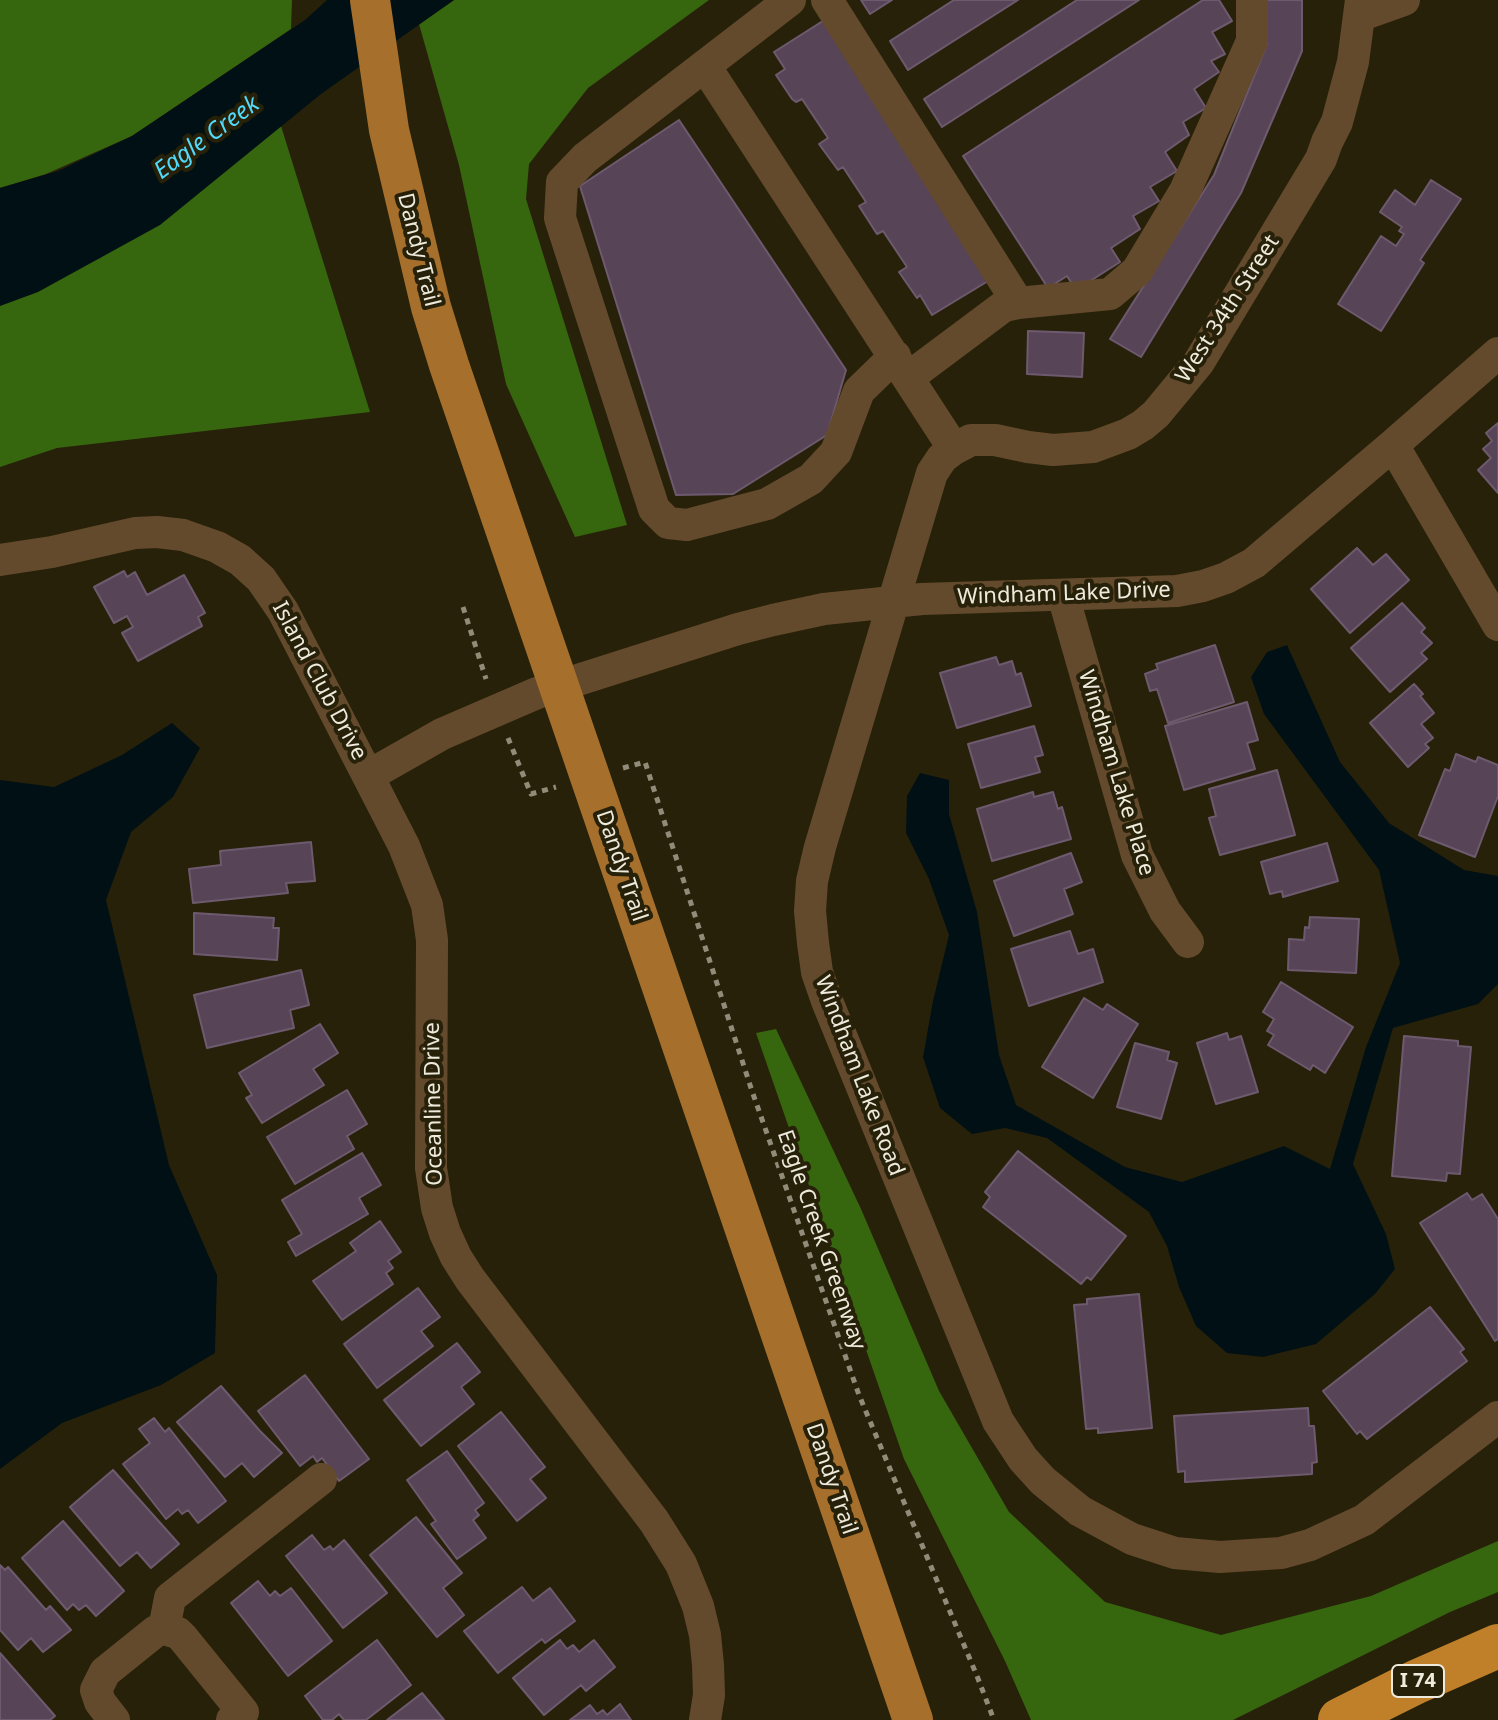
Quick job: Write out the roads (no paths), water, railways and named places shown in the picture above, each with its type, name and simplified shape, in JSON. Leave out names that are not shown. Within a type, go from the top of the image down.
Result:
[{"type":"highway","name":"I 74","points":[[1340,1720],[1498,1646]]},
{"type":"main road","name":"Dandy Trail","points":[[370,0],[389,130],[431,307],[449,365],[913,1720]]},
{"type":"street","points":[[790,0],[585,158],[562,182],[560,218],[654,509],[668,523],[687,525],[767,504],[811,479],[836,452],[859,391],[1004,306],[1110,294],[1137,271],[1185,191],[1252,41],[1252,0]]},
{"type":"street","points":[[827,0],[1018,303]]},
{"type":"street","points":[[1360,8],[1404,0]]},
{"type":"street","name":"West 34th Street","points":[[954,449],[971,440],[981,439],[1053,450],[1093,447],[1128,434],[1156,414],[1199,362],[1321,159],[1342,105],[1353,62],[1360,8]]},
{"type":"street","points":[[705,66],[954,449]]},
{"type":"street","name":"Windham Lake Drive","points":[[559,686],[738,629],[824,609],[894,601],[1177,591],[1226,578],[1254,563],[1498,353]]},
{"type":"street","points":[[1393,445],[1498,625]]},
{"type":"street","name":"Windham Lake Road","points":[[954,449],[942,458],[932,473],[820,847],[812,881],[810,911],[817,972],[827,1001],[998,1421],[1023,1459],[1043,1481],[1080,1511],[1132,1539],[1175,1553],[1220,1557],[1265,1555],[1310,1545],[1337,1534],[1364,1520],[1498,1417]]},
{"type":"street","name":"Island Club Drive","points":[[0,560],[148,532],[191,537],[225,551],[248,566],[278,602],[368,776]]},
{"type":"street","name":"Windham Lake Place","points":[[1063,595],[1137,855],[1165,911],[1188,942]]},
{"type":"street","points":[[368,776],[442,734],[559,686]]},
{"type":"street","name":"Oceanline Drive","points":[[368,776],[404,846],[427,905],[432,940],[431,1168],[437,1208],[445,1233],[470,1279],[654,1521],[681,1564],[698,1606],[705,1635],[709,1695],[705,1720]]},
{"type":"street","points":[[164,1629],[170,1598],[321,1479]]},
{"type":"street","points":[[114,1720],[97,1697],[96,1690],[105,1672],[156,1631],[164,1629],[183,1638],[242,1717]]},
{"type":"water","name":"Eagle Creek","points":[[327,0],[454,0],[321,94],[160,225],[38,292],[0,306],[0,188],[58,171],[132,136],[305,20]]},
{"type":"water","points":[[1287,645],[1340,762],[1389,823],[1464,870],[1498,876],[1498,984],[1478,1004],[1393,1028],[1353,1164],[1386,1234],[1395,1269],[1375,1294],[1316,1344],[1263,1357],[1227,1353],[1196,1326],[1179,1287],[1167,1246],[1149,1212],[1047,1138],[1005,1128],[972,1134],[940,1108],[923,1057],[949,935],[929,879],[906,833],[907,796],[920,773],[949,780],[949,814],[977,912],[999,1055],[1016,1105],[1125,1167],[1182,1182],[1284,1146],[1330,1169],[1366,1047],[1400,963],[1379,870],[1264,714],[1251,677],[1267,652]]},
{"type":"water","points":[[172,723],[200,748],[173,797],[131,832],[106,900],[169,1165],[217,1275],[215,1353],[161,1385],[62,1423],[0,1469],[0,780],[54,787],[122,755]]}]
